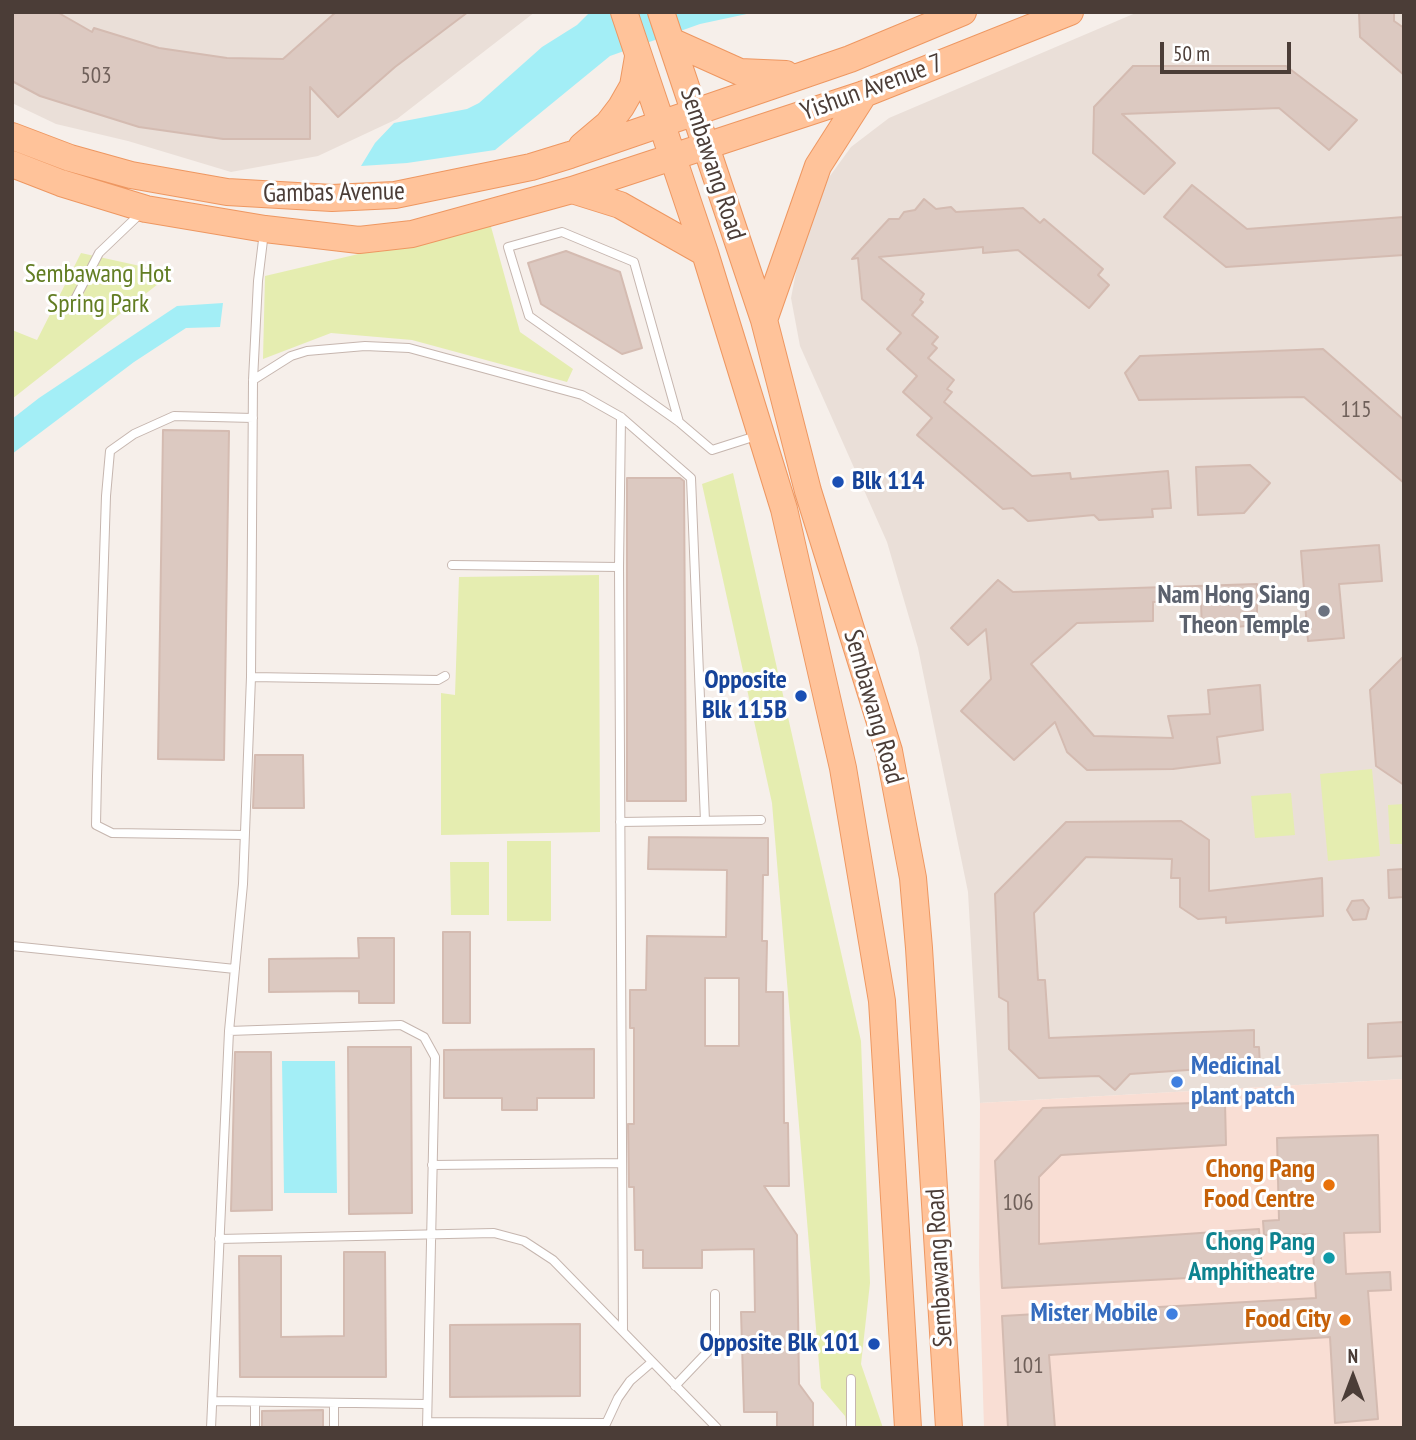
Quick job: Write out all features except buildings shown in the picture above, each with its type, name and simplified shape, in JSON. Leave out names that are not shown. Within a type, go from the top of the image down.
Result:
[{"type":"main road","name":"Sembawang Road","points":[[624,12],[705,253],[759,436],[784,509],[843,768],[882,1001],[908,1428]]},
{"type":"main road","name":"Sembawang Road","points":[[661,12],[764,320],[808,491],[889,751],[913,878],[949,1428]]},
{"type":"main road","name":"Yishun Avenue 7","points":[[695,112],[802,75],[963,12]]},
{"type":"main road","name":"Yishun Avenue 7","points":[[672,157],[864,94],[1070,12]]},
{"type":"main road","points":[[671,41],[740,72],[802,75]]},
{"type":"main road","points":[[570,155],[608,124],[621,107],[632,86],[637,55]]},
{"type":"main road","points":[[764,320],[818,166],[864,94]]},
{"type":"main road","name":"Gambas Avenue","points":[[12,136],[70,158],[131,175],[227,192],[332,198],[386,196],[431,189],[531,167],[695,112]]},
{"type":"main road","name":"Gambas Avenue","points":[[12,164],[61,183],[146,209],[265,229],[359,240],[412,234],[572,190],[672,157]]},
{"type":"main road","points":[[572,190],[620,205],[705,253]]},
{"type":"lane","points":[[70,309],[99,253],[146,209]]},
{"type":"lane","points":[[211,1428],[229,1031],[244,835],[251,677],[253,380],[258,281],[265,229]]},
{"type":"lane","points":[[679,422],[634,262],[562,232],[508,247],[529,316],[679,422],[712,450],[759,436]]},
{"type":"lane","points":[[253,380],[291,356],[307,351],[355,346],[409,348],[582,395],[621,417],[691,478],[694,485],[705,821]]},
{"type":"lane","points":[[244,835],[112,833],[96,825],[97,776],[106,496],[110,451],[134,434],[174,415],[253,418]]},
{"type":"lane","points":[[621,417],[619,567],[623,1331]]},
{"type":"lane","points":[[452,565],[619,567]]},
{"type":"lane","points":[[251,677],[438,680],[445,676]]},
{"type":"lane","points":[[620,822],[761,820]]},
{"type":"lane","points":[[12,946],[235,969]]},
{"type":"lane","points":[[229,1031],[401,1025],[424,1037],[435,1057],[427,1425],[604,1426],[631,1381],[652,1362]]},
{"type":"lane","points":[[432,1165],[622,1163]]},
{"type":"lane","points":[[219,1239],[494,1233],[524,1241],[554,1260],[717,1428]]},
{"type":"lane","points":[[675,1386],[715,1344],[715,1294]]},
{"type":"lane","points":[[851,1428],[852,1379]]},
{"type":"lane","points":[[213,1401],[426,1404]]},
{"type":"lane","points":[[255,1402],[255,1428]]},
{"type":"lane","points":[[334,1403],[334,1428]]},
{"type":"shaded area","points":[[12,12],[535,12],[397,119],[318,156],[231,172],[128,141],[56,124],[12,103]]},
{"type":"shaded area","points":[[1138,12],[1404,12],[1404,1079],[980,1103],[968,892],[918,648],[887,542],[800,346],[791,298],[809,205],[851,147],[889,118]]},
{"type":"shaded area","points":[[1404,1079],[1404,1428],[984,1428],[979,1263],[980,1103]]},
{"type":"green space","points":[[490,223],[520,332],[573,369],[567,382],[412,340],[331,333],[263,359],[265,276]]},
{"type":"green space","name":"Sembawang Hot Spring Park","points":[[81,253],[172,273],[12,399],[12,330],[37,340]]},
{"type":"green space","points":[[733,473],[861,1041],[870,1283],[861,1364],[883,1428],[847,1428],[845,1416],[821,1388],[772,803],[702,484]]},
{"type":"green space","points":[[599,575],[600,832],[441,835],[441,693],[455,695],[459,577]]},
{"type":"green space","points":[[1372,769],[1380,856],[1328,861],[1320,774]]},
{"type":"green space","points":[[1291,793],[1295,835],[1255,838],[1251,796]]},
{"type":"green space","points":[[1404,804],[1404,844],[1390,844],[1388,805]]},
{"type":"green space","points":[[507,841],[551,841],[551,921],[507,921]]},
{"type":"green space","points":[[450,862],[489,862],[489,915],[451,915]]},
{"type":"water","points":[[590,12],[756,12],[700,24],[610,56],[495,150],[407,163],[361,166],[375,143],[394,123],[467,109],[479,103],[542,47],[577,25]]},
{"type":"water","points":[[223,303],[220,327],[186,328],[134,362],[12,454],[12,419],[39,398],[177,306]]},
{"type":"water","points":[[282,1061],[335,1061],[337,1193],[284,1193]]},
{"type":"place","name":"Blk 114","points":[[838,482]]},
{"type":"place","name":"Nam Hong Siang Theon Temple","points":[[1324,611]]},
{"type":"place","name":"Opposite Blk 115B","points":[[801,696]]},
{"type":"place","name":"Medicinal plant patch","points":[[1177,1082]]},
{"type":"place","name":"Chong Pang Food Centre","points":[[1329,1185]]},
{"type":"place","name":"Chong Pang Amphitheatre","points":[[1329,1258]]},
{"type":"place","name":"Mister Mobile","points":[[1172,1314]]},
{"type":"place","name":"Food City","points":[[1345,1320]]},
{"type":"place","name":"Opposite Blk 101","points":[[874,1344]]}]
